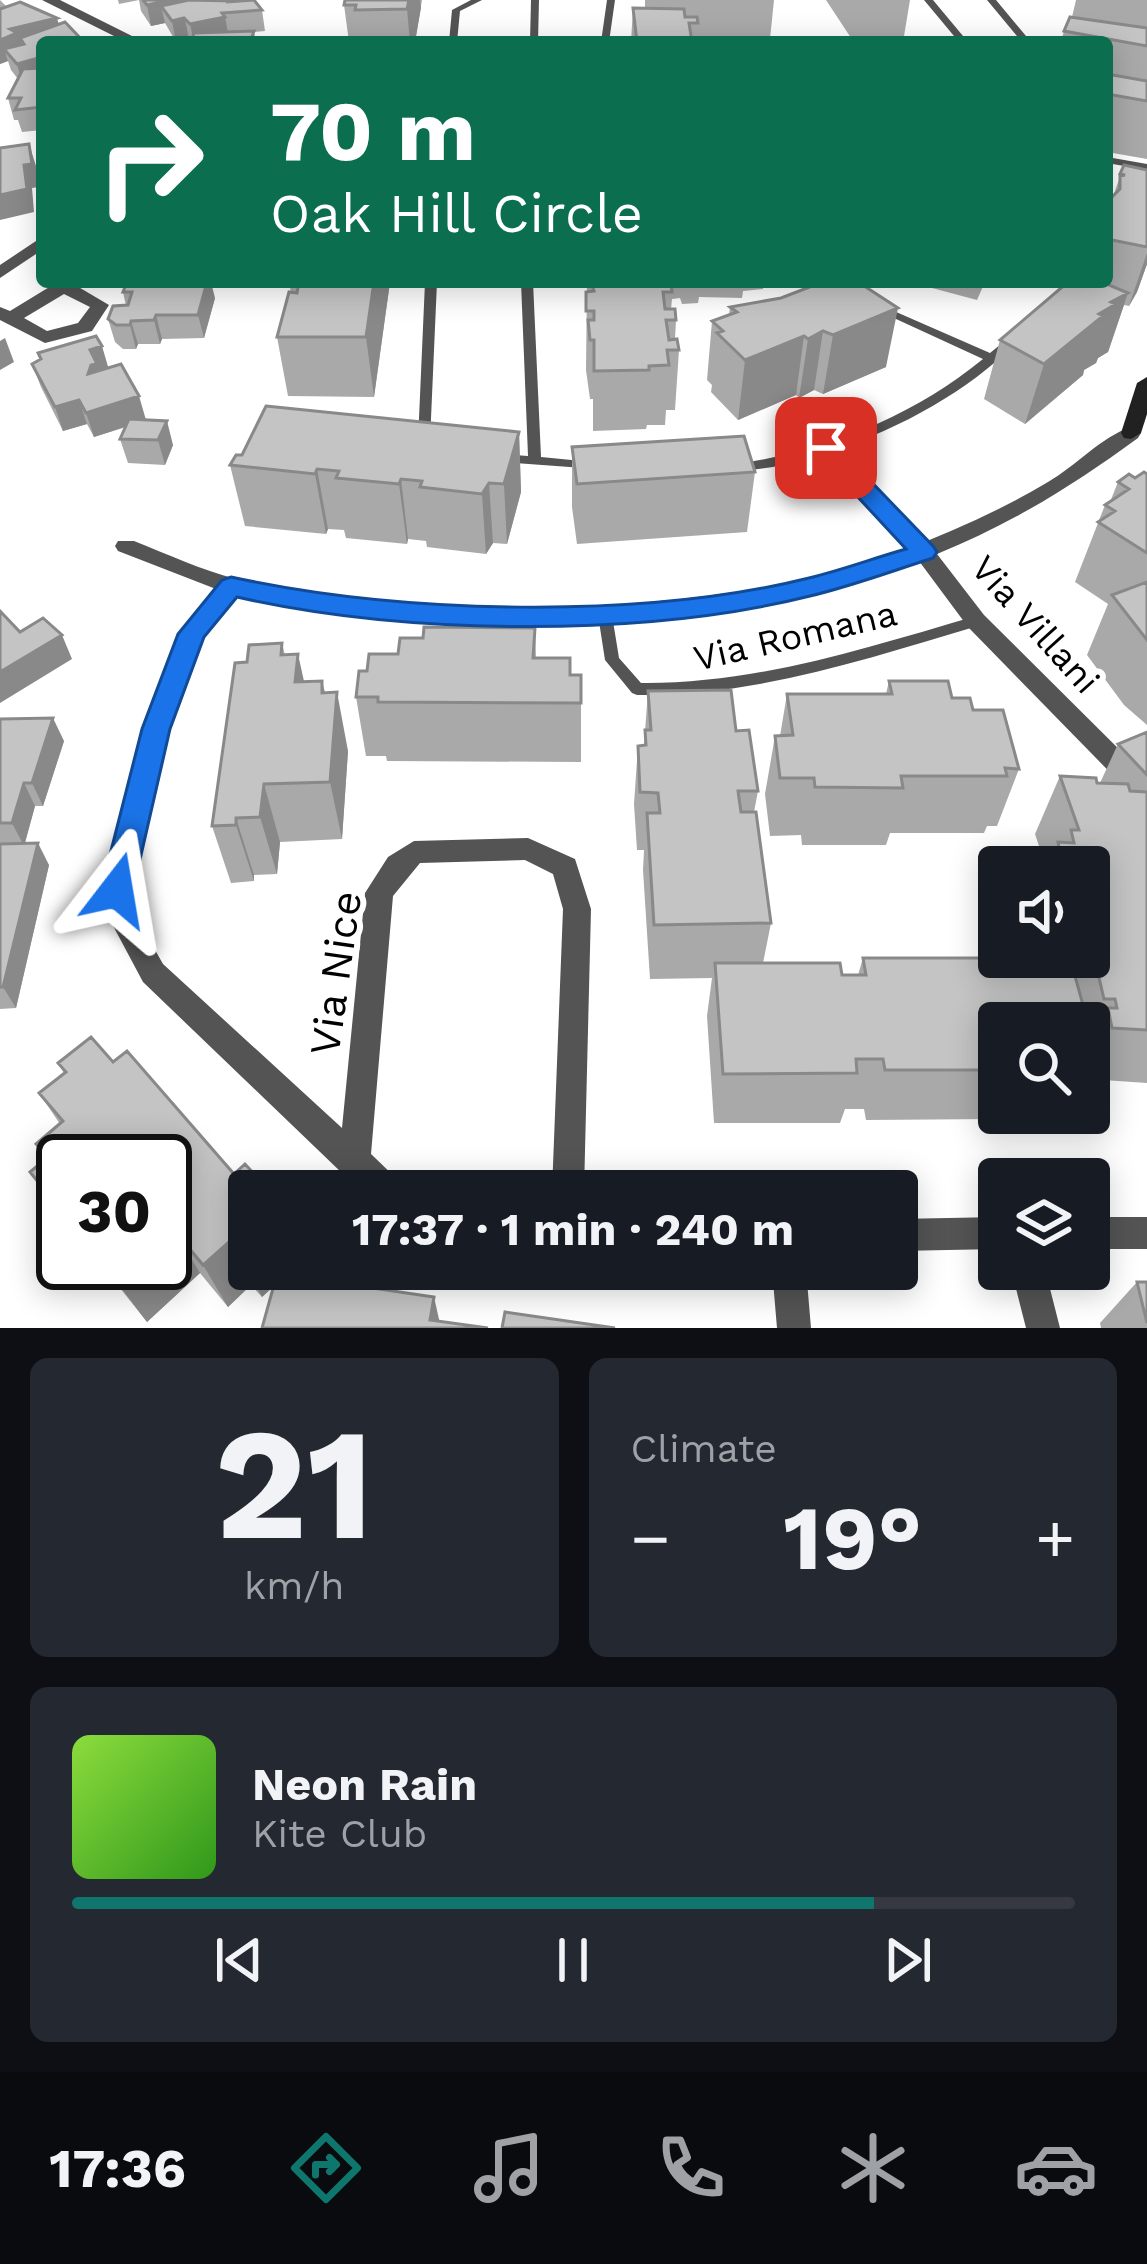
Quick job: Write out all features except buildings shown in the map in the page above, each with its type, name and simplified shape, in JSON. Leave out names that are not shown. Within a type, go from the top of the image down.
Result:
[{"type":"street","points":[[49,0],[124,36]]},
{"type":"street","points":[[0,274],[36,247]]},
{"type":"street","points":[[0,274],[30,270]]},
{"type":"street","points":[[5,316],[53,288]]},
{"type":"street","points":[[5,316],[45,337],[86,327],[100,305],[68,288]]},
{"type":"street","points":[[126,546],[231,586],[290,599],[387,610],[605,614],[697,607],[808,587],[924,552],[1020,511],[1083,473],[1139,431],[1147,383]]},
{"type":"street","name":"Via Villani","points":[[924,552],[976,621],[1147,794]]},
{"type":"street","points":[[231,586],[192,634],[156,729],[117,890],[124,920],[153,973],[362,1170]]},
{"type":"street","name":"Via Nice","points":[[354,1163],[379,893],[398,865],[414,852],[528,849],[565,867],[577,909],[569,1170]]},
{"type":"street","points":[[1110,1233],[1147,1233]]},
{"type":"street","points":[[918,1235],[978,1234]]},
{"type":"street","points":[[791,1290],[794,1328]]},
{"type":"street","points":[[1033,1290],[1043,1328]]},
{"type":"lane","points":[[454,36],[456,10],[478,0]]},
{"type":"lane","points":[[534,36],[535,0]]},
{"type":"lane","points":[[606,36],[611,0]]},
{"type":"lane","points":[[928,0],[959,36]]},
{"type":"lane","points":[[991,0],[1023,36]]},
{"type":"lane","points":[[1113,161],[1147,167]]},
{"type":"lane","points":[[423,451],[431,288]]},
{"type":"lane","points":[[527,288],[535,461]]},
{"type":"lane","points":[[886,310],[993,359]]},
{"type":"lane","points":[[721,468],[742,468],[826,448],[942,396],[1022,332]]},
{"type":"lane","points":[[826,448],[924,552]]},
{"type":"lane","points":[[403,450],[446,453]]},
{"type":"lane","points":[[490,457],[618,468]]},
{"type":"lane","name":"Via Romana","points":[[605,614],[612,660],[637,689],[685,692],[844,659],[976,621]]},
{"type":"route","points":[[117,890],[156,729],[192,634],[231,586],[290,599],[387,610],[592,615],[697,607],[808,587],[924,552],[826,448]]}]
